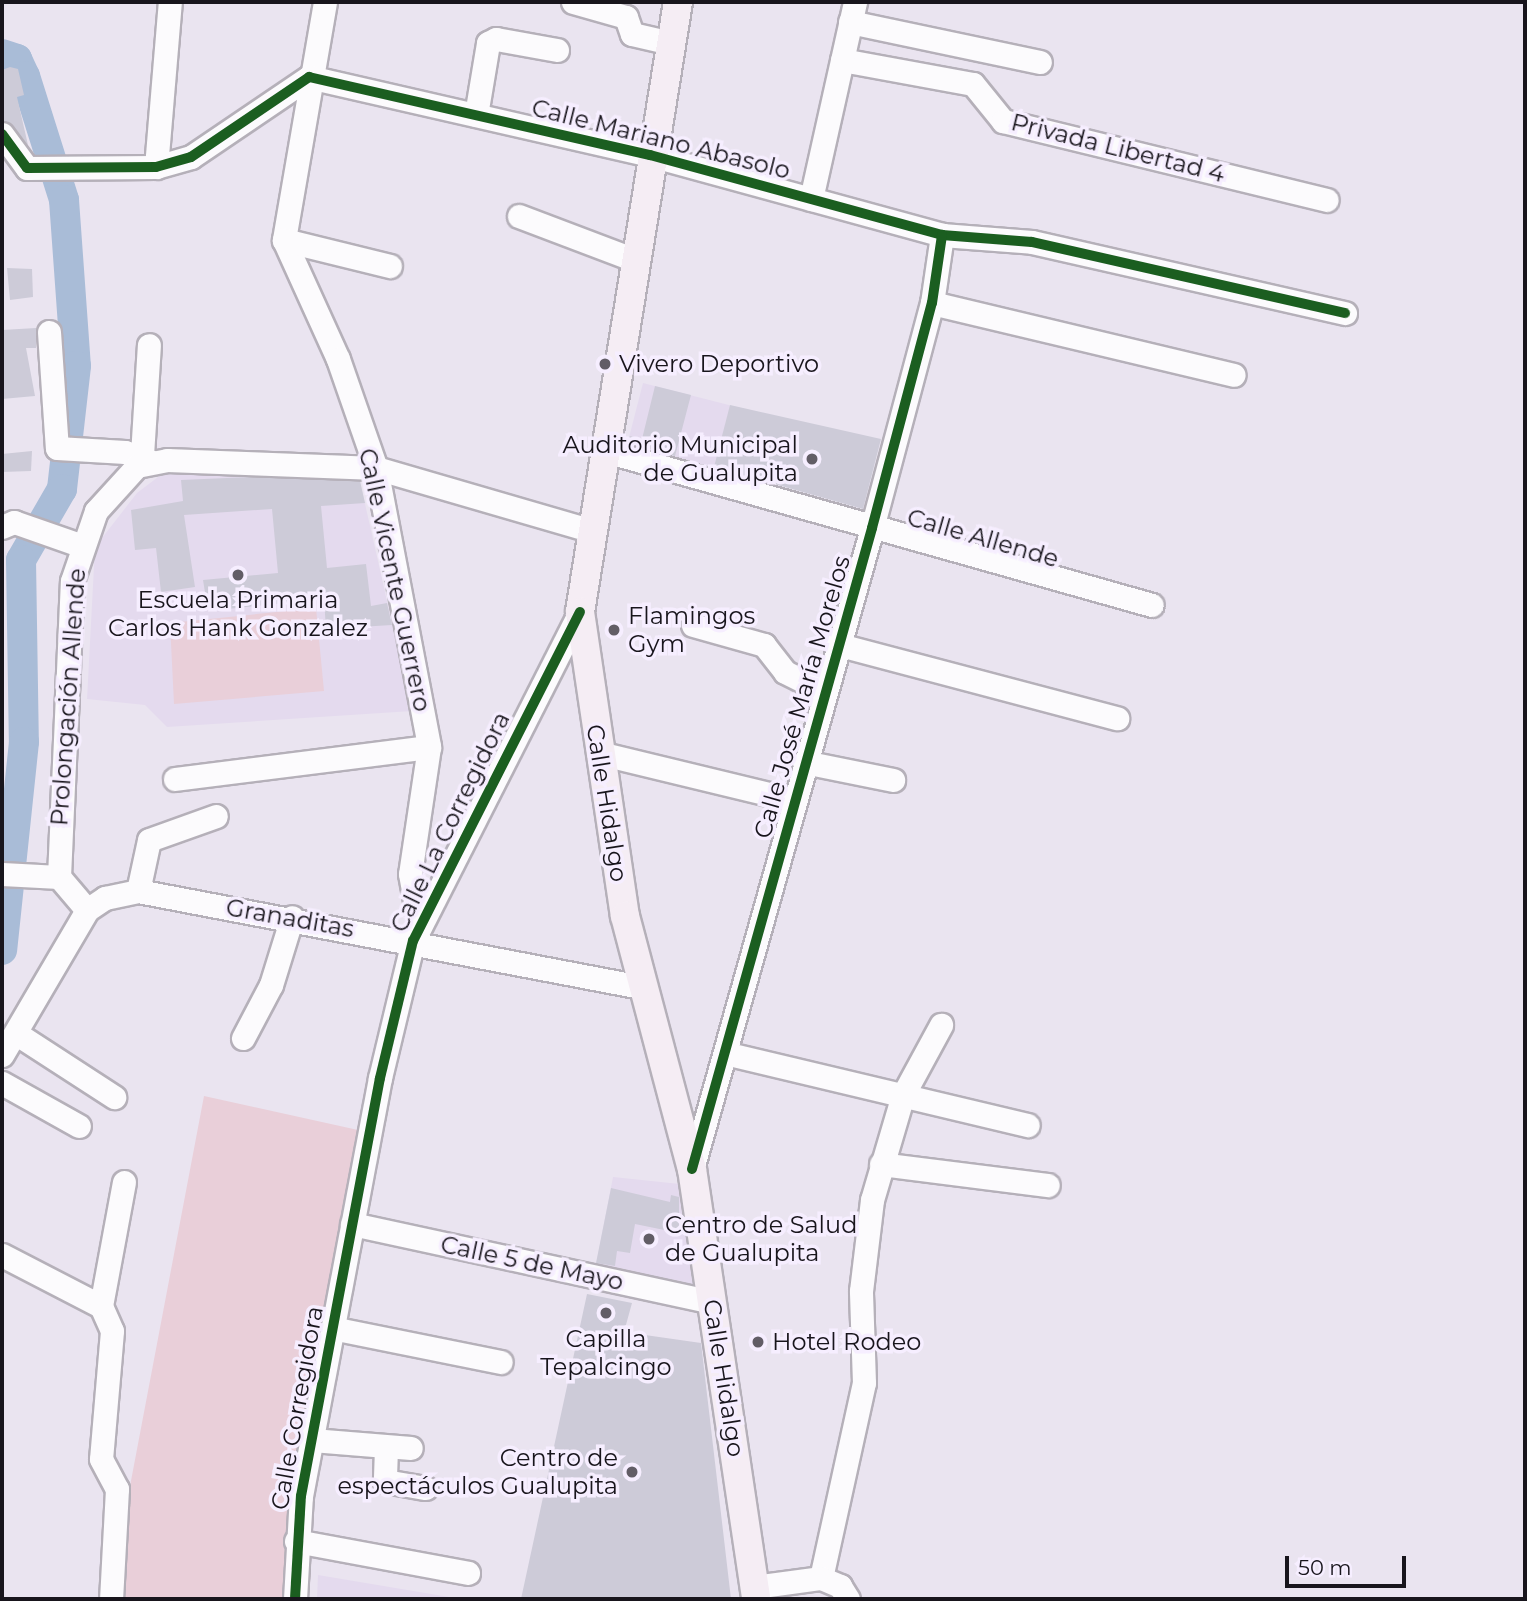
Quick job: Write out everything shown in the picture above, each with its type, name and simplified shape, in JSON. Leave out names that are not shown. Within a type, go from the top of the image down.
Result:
[{"type":"main road","name":"Calle Hidalgo","points":[[678,2],[632,259],[580,612],[599,753],[641,987],[692,1169],[755,1593]]},
{"type":"street","points":[[156,167],[170,2]]},
{"type":"street","points":[[325,2],[309,78],[284,240],[390,266]]},
{"type":"street","points":[[573,2],[626,17],[632,34],[671,43]]},
{"type":"street","points":[[811,199],[853,12],[1040,62]]},
{"type":"street","points":[[476,115],[488,43],[496,39],[557,50]]},
{"type":"street","name":"Privada Libertad 4","points":[[842,60],[973,84],[1003,121],[1327,200]]},
{"type":"street","points":[[2,134],[27,168],[70,171],[156,167],[191,157],[309,78]]},
{"type":"street","name":"Calle Mariano Abasolo","points":[[309,78],[650,155],[942,234],[1032,242],[1345,313]]},
{"type":"street","points":[[519,216],[632,259]]},
{"type":"street","name":"Calle José María Morelos","points":[[692,1169],[729,1054],[793,800],[836,644],[872,528],[932,303],[942,234]]},
{"type":"street","name":"Calle Vicente Guerrero","points":[[284,240],[338,359],[376,468],[429,747],[410,874],[416,932]]},
{"type":"street","points":[[932,303],[1234,375]]},
{"type":"street","points":[[49,331],[57,448],[146,458],[376,468],[590,530]]},
{"type":"street","points":[[146,458],[149,345]]},
{"type":"street","name":"Calle Allende","points":[[602,450],[1152,605]]},
{"type":"street","name":"Prolongación Allende","points":[[49,875],[67,634],[80,545],[96,511],[126,474],[146,458]]},
{"type":"street","points":[[12,526],[54,534],[80,545]]},
{"type":"street","name":"Calle La Corregidora","points":[[352,1224],[416,932],[580,612]]},
{"type":"street","points":[[693,625],[764,645],[785,672],[823,691]]},
{"type":"street","name":"Calle José María Morelos","points":[[836,644],[1117,718]]},
{"type":"street","points":[[175,779],[429,747]]},
{"type":"street","points":[[599,753],[793,800]]},
{"type":"street","points":[[804,762],[893,780]]},
{"type":"street","points":[[138,891],[149,840],[216,816]]},
{"type":"street","points":[[2,874],[49,875],[87,911],[17,1034],[2,1055]]},
{"type":"street","name":"Granaditas","points":[[87,911],[105,898],[138,891],[292,917],[416,932],[641,987]]},
{"type":"street","points":[[243,1038],[271,985],[292,917]]},
{"type":"street","points":[[821,1578],[864,1383],[860,1291],[881,1164],[903,1095],[941,1025]]},
{"type":"street","points":[[17,1034],[114,1097]]},
{"type":"street","points":[[729,1054],[1028,1125]]},
{"type":"street","points":[[2,1083],[79,1126]]},
{"type":"street","points":[[881,1164],[1048,1185]]},
{"type":"street","points":[[111,1599],[117,1489],[102,1459],[114,1345],[101,1306],[124,1182]]},
{"type":"street","name":"Calle 5 de Mayo","points":[[352,1224],[712,1302]]},
{"type":"street","name":"Calle Corregidora","points":[[295,1599],[296,1541],[352,1224]]},
{"type":"street","points":[[2,1255],[101,1306]]},
{"type":"street","points":[[332,1328],[501,1362]]},
{"type":"street","points":[[312,1440],[386,1448],[411,1447]]},
{"type":"street","points":[[386,1448],[384,1480],[425,1488]]},
{"type":"street","points":[[296,1541],[468,1573]]},
{"type":"street","points":[[755,1593],[821,1578],[840,1586],[848,1599]]},
{"type":"shaded area","points":[[643,383],[756,412],[738,482],[625,453]]},
{"type":"shaded area","name":"Escuela Primaria Carlos Hank Gonzalez","points":[[358,473],[412,711],[167,727],[145,705],[87,699],[95,547],[137,493],[162,474]]},
{"type":"shaded area","points":[[316,608],[324,691],[174,704],[170,623]]},
{"type":"shaded area","points":[[204,1096],[358,1130],[286,1545],[284,1599],[120,1599],[123,1523]]},
{"type":"shaded area","name":"Centro de Salud de Gualupita","points":[[613,1177],[689,1185],[703,1277],[695,1289],[595,1271]]},
{"type":"shaded area","points":[[318,1575],[461,1599],[317,1599]]},
{"type":"building","points":[[10,67],[18,69],[24,95],[17,97],[28,145],[2,119],[2,70]]},
{"type":"building","points":[[7,268],[32,269],[33,297],[10,300]]},
{"type":"building","points":[[36,328],[36,348],[26,348],[35,396],[2,399],[2,330]]},
{"type":"building","points":[[655,386],[691,395],[675,456],[627,443],[629,436],[642,439]]},
{"type":"building","name":"Auditorio Municipal de Gualupita","points":[[730,405],[881,439],[863,509],[714,467]]},
{"type":"building","points":[[32,451],[31,471],[2,472],[2,454]]},
{"type":"building","points":[[250,477],[360,481],[365,503],[321,506],[327,568],[366,564],[371,606],[387,603],[392,625],[326,629],[324,599],[208,611],[203,580],[278,573],[272,509],[184,515],[195,587],[161,592],[156,548],[135,550],[131,510],[183,501],[181,480]]},
{"type":"building","points":[[611,1188],[670,1202],[671,1195],[679,1197],[679,1233],[635,1224],[630,1253],[617,1251],[615,1266],[596,1263]]},
{"type":"building","name":"Centro de espectáculos Gualupita","points":[[587,1294],[632,1303],[624,1332],[701,1343],[731,1599],[521,1599]]},
{"type":"waterway","points":[[2,54],[17,59],[25,76],[64,200],[76,366],[62,489],[21,560],[24,742],[2,950]]},
{"type":"cycle path","points":[[2,134],[27,168],[156,167],[191,157],[309,77],[650,155],[942,235],[1032,242],[1345,313]]},
{"type":"cycle path","points":[[692,1169],[872,528],[932,303],[942,235]]},
{"type":"cycle path","points":[[295,1599],[301,1496],[380,1078],[413,941],[580,612]]},
{"type":"place","name":"Vivero Deportivo","points":[[605,364]]},
{"type":"place","name":"Auditorio Municipal de Gualupita","points":[[812,459]]},
{"type":"place","name":"Escuela Primaria Carlos Hank Gonzalez","points":[[238,575]]},
{"type":"place","name":"Flamingos Gym","points":[[614,630]]},
{"type":"place","name":"Centro de Salud de Gualupita","points":[[649,1239]]},
{"type":"place","name":"Capilla Tepalcingo","points":[[606,1313]]},
{"type":"place","name":"Hotel Rodeo","points":[[758,1342]]},
{"type":"place","name":"Centro de espectáculos Gualupita","points":[[632,1472]]}]
